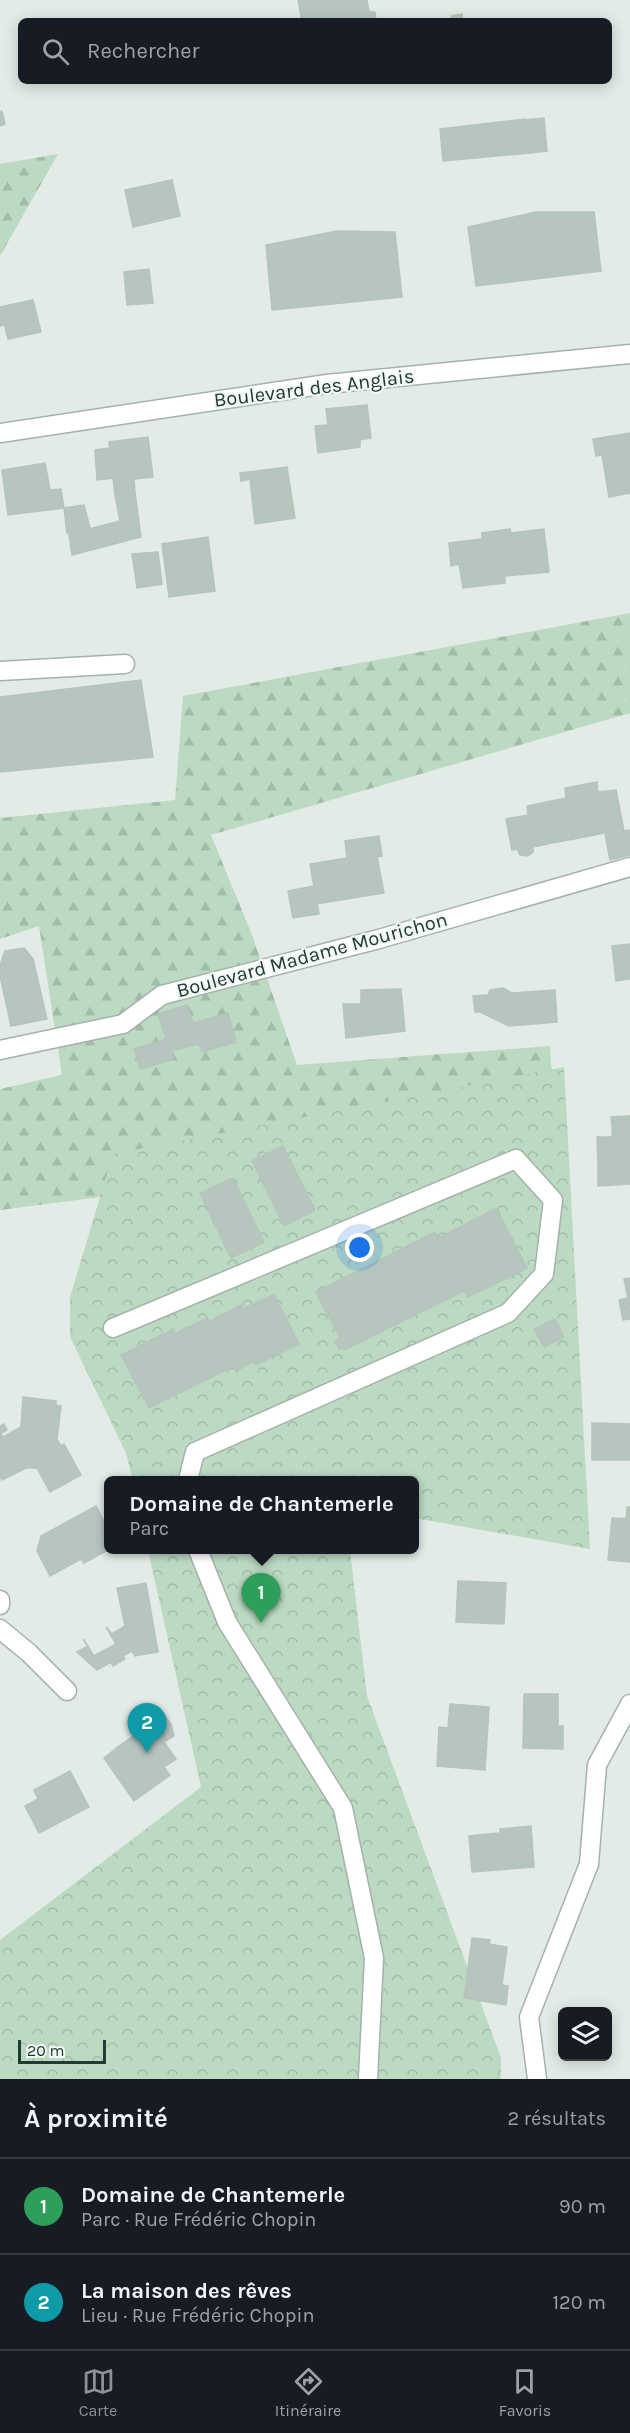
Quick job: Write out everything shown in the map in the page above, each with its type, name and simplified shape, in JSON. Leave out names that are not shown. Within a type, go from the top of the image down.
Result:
[{"type":"street","name":"Boulevard des Anglais","points":[[0,433],[327,384],[630,354]]},
{"type":"street","points":[[0,671],[125,664]]},
{"type":"street","name":"Boulevard Madame Mourichon","points":[[0,1050],[123,1024],[162,995],[599,885],[630,867]]},
{"type":"street","points":[[112,1328],[516,1159],[553,1200],[544,1274],[508,1313],[195,1452],[189,1476]]},
{"type":"street","points":[[200,1554],[226,1622],[343,1808],[374,1958],[368,2079]]},
{"type":"street","points":[[0,1600],[0,1605]]},
{"type":"street","points":[[0,1629],[29,1653],[67,1691]]},
{"type":"street","points":[[537,2079],[529,2017],[589,1864],[597,1765],[630,1704]]},
{"type":"green space","points":[[58,154],[0,256],[0,164]]},
{"type":"green space","points":[[630,613],[630,713],[211,835],[252,935],[297,1065],[550,1046],[580,1529],[310,1170],[0,1210],[0,1089],[62,1075],[39,926],[0,939],[0,818],[175,800],[183,696]]},
{"type":"green space","points":[[564,1067],[590,1549],[419,1519],[419,1476],[132,1476],[126,1453],[70,1337],[70,1297],[113,1154]]},
{"type":"green space","points":[[149,1554],[350,1554],[367,1696],[501,2058],[501,2079],[0,2079],[0,1940],[201,1787]]},
{"type":"building","points":[[298,0],[367,0],[369,12],[375,12],[376,18],[348,17],[301,18]]},
{"type":"building","points":[[462,14],[463,18],[451,18],[451,16]]},
{"type":"building","points":[[2,111],[5,124],[0,126],[0,112]]},
{"type":"building","points":[[544,118],[547,151],[529,153],[526,120]]},
{"type":"building","points":[[526,119],[529,153],[443,161],[440,129]]},
{"type":"building","points":[[172,180],[180,216],[133,227],[125,190]]},
{"type":"building","points":[[536,212],[594,212],[601,271],[476,286],[468,227]]},
{"type":"building","points":[[337,231],[395,232],[402,297],[272,310],[266,245]]},
{"type":"building","points":[[149,269],[153,303],[127,305],[124,272]]},
{"type":"building","points":[[33,300],[41,332],[8,339],[0,307]]},
{"type":"building","points":[[0,308],[5,325],[0,326]]},
{"type":"building","points":[[367,405],[371,438],[360,440],[360,447],[318,453],[315,426],[328,425],[326,409]]},
{"type":"building","points":[[630,433],[630,493],[609,497],[602,455],[596,456],[593,439]]},
{"type":"building","points":[[148,437],[153,477],[134,479],[135,493],[115,495],[109,442]]},
{"type":"building","points":[[109,448],[113,478],[97,480],[95,450]]},
{"type":"building","points":[[45,463],[50,490],[61,489],[64,508],[8,515],[2,470]]},
{"type":"building","points":[[287,467],[295,518],[255,524],[250,479],[241,481],[240,473]]},
{"type":"building","points":[[135,493],[141,537],[72,555],[69,534],[120,521],[115,495]]},
{"type":"building","points":[[84,505],[90,528],[67,533],[64,508]]},
{"type":"building","points":[[510,529],[511,533],[544,529],[549,572],[505,576],[505,583],[463,588],[459,564],[451,566],[449,543],[482,539],[482,533]]},
{"type":"building","points":[[208,537],[215,591],[169,597],[162,544]]},
{"type":"building","points":[[158,552],[162,584],[137,588],[132,554]]},
{"type":"building","points":[[141,680],[153,757],[0,772],[0,697]]},
{"type":"building","points":[[597,782],[598,792],[616,790],[624,831],[630,830],[630,855],[610,860],[605,833],[574,839],[572,831],[556,834],[557,842],[533,847],[533,852],[528,856],[520,855],[517,849],[512,850],[506,819],[528,815],[527,806],[566,798],[565,788]]},
{"type":"building","points":[[572,831],[574,839],[557,842],[556,834]]},
{"type":"building","points":[[379,836],[382,856],[377,857],[384,893],[317,904],[310,864],[347,858],[345,841]]},
{"type":"building","points":[[314,886],[319,914],[293,918],[288,891]]},
{"type":"building","points":[[630,944],[630,979],[616,981],[612,946]]},
{"type":"building","points":[[24,948],[33,959],[0,965],[5,951]]},
{"type":"building","points":[[33,959],[47,1019],[11,1026],[0,976],[0,965]]},
{"type":"building","points":[[503,988],[512,993],[555,990],[557,1022],[509,1026],[480,1012],[475,1012],[473,996],[488,995],[490,990]]},
{"type":"building","points":[[401,989],[405,1031],[346,1038],[343,1004],[361,1004],[361,990]]},
{"type":"building","points":[[187,1005],[193,1023],[228,1013],[236,1042],[202,1052],[199,1044],[171,1051],[174,1059],[140,1069],[134,1049],[166,1039],[158,1014]]},
{"type":"building","points":[[629,1116],[630,1184],[598,1186],[598,1163],[613,1162],[612,1125],[629,1124]]},
{"type":"building","points":[[629,1116],[629,1124],[612,1125],[611,1117]]},
{"type":"building","points":[[597,1137],[612,1137],[613,1162],[598,1163]]},
{"type":"building","points":[[283,1146],[315,1210],[284,1226],[252,1161]]},
{"type":"building","points":[[233,1178],[264,1242],[231,1258],[200,1193]]},
{"type":"building","points":[[497,1208],[500,1215],[441,1245],[438,1238]]},
{"type":"building","points":[[500,1215],[527,1268],[468,1297],[464,1291],[344,1350],[344,1348],[339,1349],[335,1341],[340,1338],[319,1298],[438,1238],[441,1245]]},
{"type":"building","points":[[435,1232],[438,1238],[319,1298],[316,1292]]},
{"type":"building","points":[[630,1278],[630,1308],[624,1279]]},
{"type":"building","points":[[274,1294],[299,1344],[256,1365],[254,1361],[236,1371],[234,1366],[149,1408],[121,1355],[173,1329],[175,1334],[207,1318],[210,1321],[241,1305],[243,1309]]},
{"type":"building","points":[[628,1298],[630,1319],[623,1320],[619,1300]]},
{"type":"building","points":[[555,1319],[564,1337],[544,1347],[534,1329]]},
{"type":"building","points":[[23,1397],[56,1401],[56,1406],[28,1403],[26,1429],[6,1442],[3,1437],[21,1427]]},
{"type":"building","points":[[28,1403],[61,1406],[57,1439],[61,1446],[64,1444],[81,1475],[50,1492],[37,1468],[26,1468],[2,1480],[0,1476],[0,1438],[3,1437],[6,1442],[23,1432]]},
{"type":"building","points":[[592,1423],[630,1424],[630,1460],[592,1460]]},
{"type":"building","points":[[4,1424],[7,1430],[1,1433],[3,1437],[0,1438],[0,1426]]},
{"type":"building","points":[[96,1506],[104,1521],[104,1552],[84,1563],[81,1559],[50,1576],[37,1551],[41,1536]]},
{"type":"building","points":[[627,1507],[630,1507],[630,1519],[626,1519]]},
{"type":"building","points":[[612,1518],[630,1519],[630,1562],[608,1560]]},
{"type":"building","points":[[458,1581],[506,1583],[504,1624],[456,1622]]},
{"type":"building","points":[[146,1583],[158,1652],[135,1656],[132,1651],[123,1656],[125,1659],[113,1666],[111,1662],[97,1670],[77,1652],[88,1646],[94,1656],[116,1644],[106,1627],[112,1634],[125,1626],[117,1588]]},
{"type":"building","points":[[524,1694],[558,1694],[558,1726],[563,1726],[563,1749],[523,1748]]},
{"type":"building","points":[[450,1704],[489,1707],[485,1770],[437,1766],[439,1727],[448,1728]]},
{"type":"building","points":[[160,1709],[171,1724],[174,1736],[164,1742],[176,1759],[164,1767],[170,1775],[134,1801],[113,1771],[128,1760],[118,1747],[139,1732],[148,1744],[154,1740],[141,1723]]},
{"type":"building","points":[[141,1723],[154,1740],[148,1744],[135,1727]]},
{"type":"building","points":[[118,1747],[128,1760],[113,1771],[104,1758]]},
{"type":"building","points":[[70,1771],[89,1807],[39,1833],[25,1806],[38,1799],[34,1790]]},
{"type":"building","points":[[531,1826],[534,1867],[472,1872],[469,1836],[500,1833],[500,1829]]},
{"type":"building","points":[[472,1938],[490,1940],[489,1944],[507,1947],[502,1985],[508,1986],[506,2005],[464,1998]]},
{"type":"place","name":"Domaine de Chantemerle","points":[[261,1623]]},
{"type":"place","name":"La maison des rêves","points":[[147,1753]]}]
